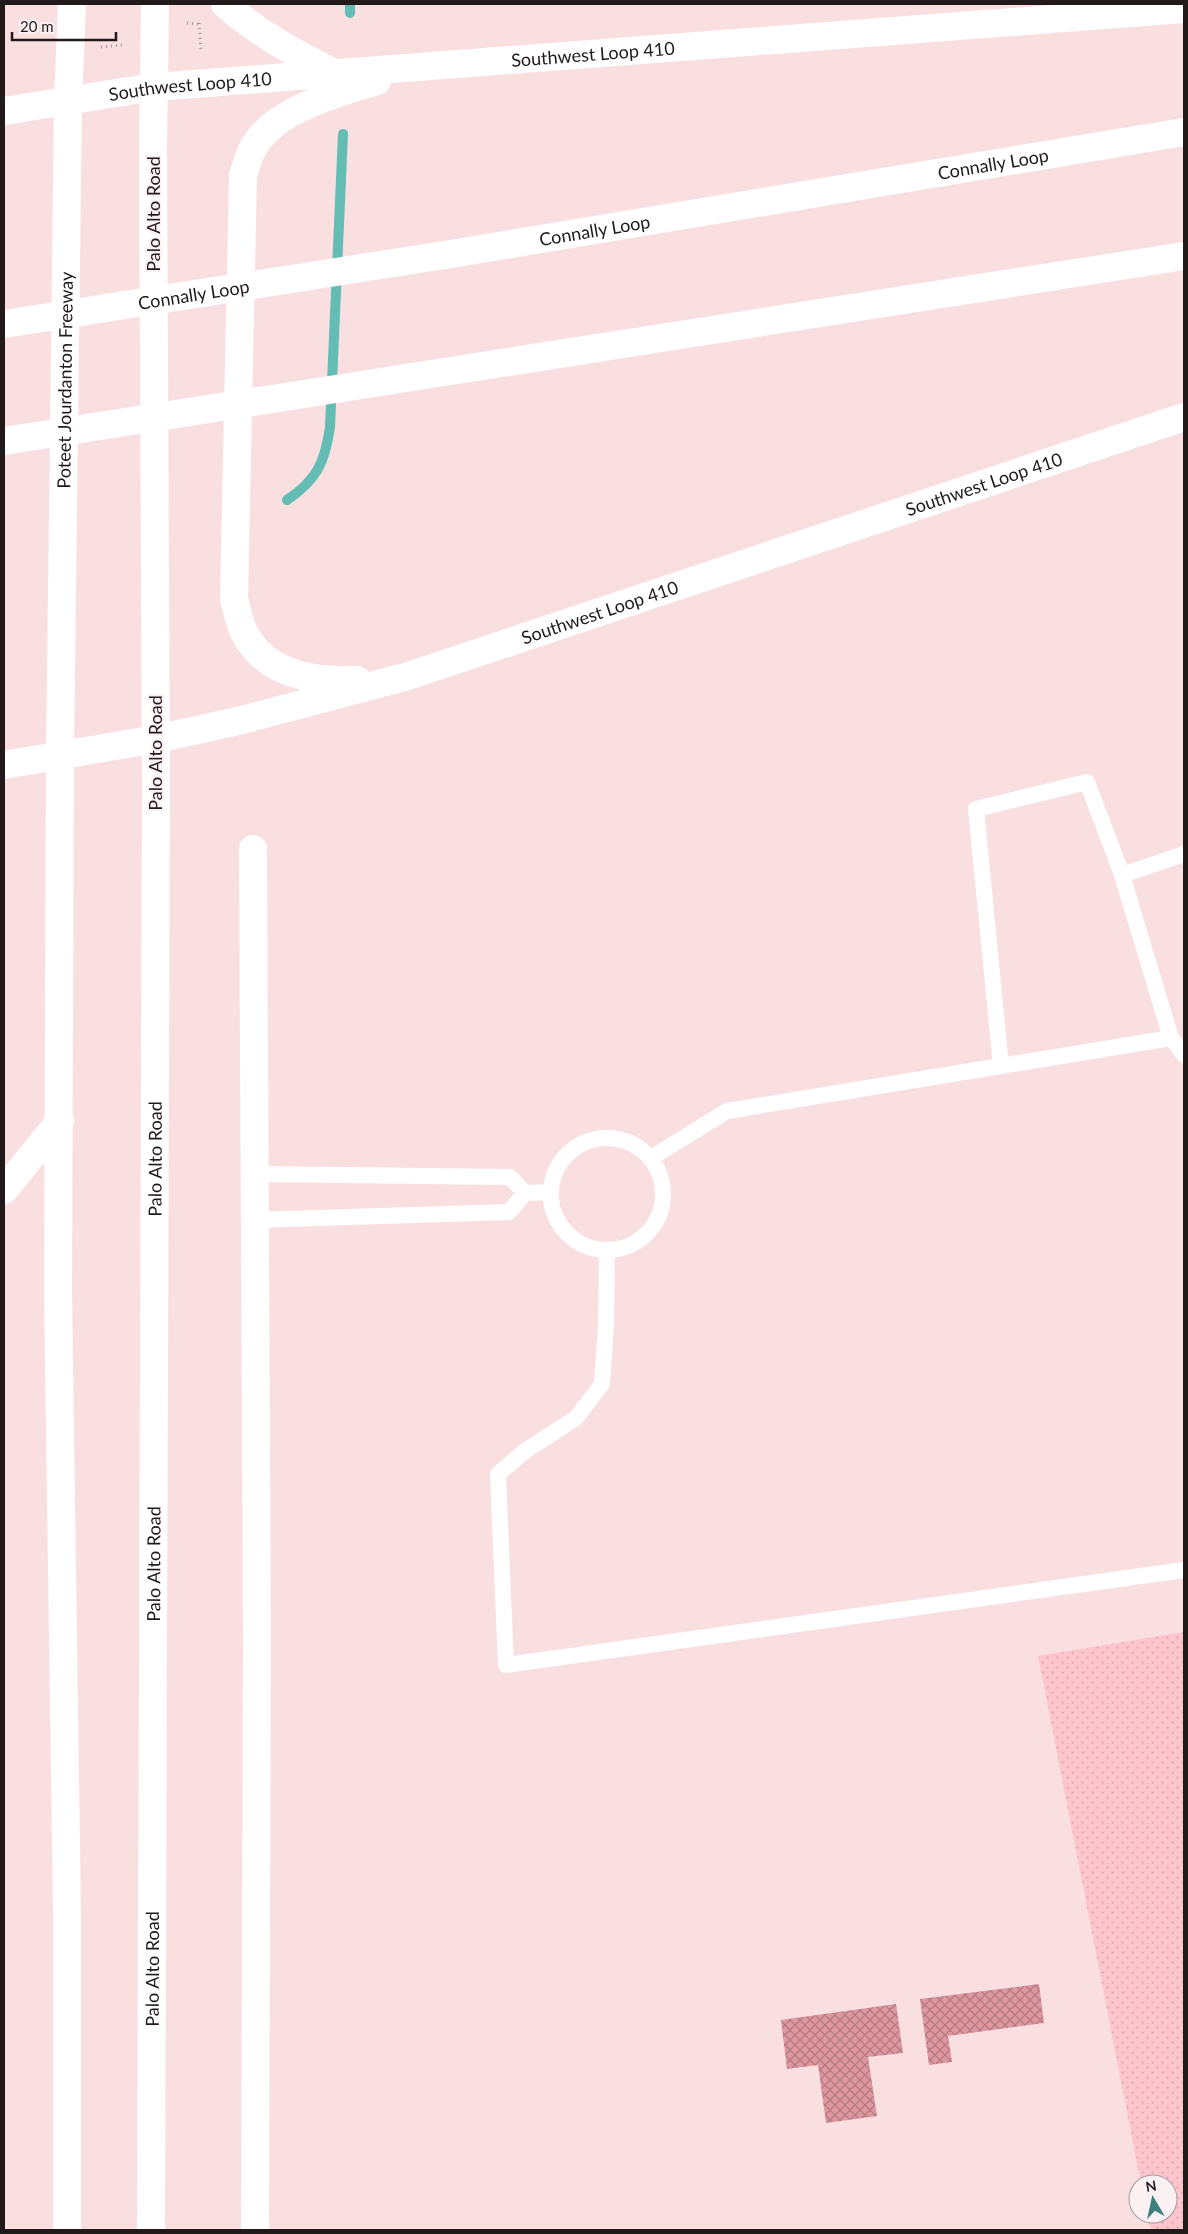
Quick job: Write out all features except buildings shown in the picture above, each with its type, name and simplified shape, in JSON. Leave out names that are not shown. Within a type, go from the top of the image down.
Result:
[{"type":"main road","name":"Poteet Jourdanton Freeway","points":[[60,756],[68,102],[72,4]]},
{"type":"main road","points":[[154,87],[155,4]]},
{"type":"main road","points":[[225,4],[244,21],[280,45],[334,73]]},
{"type":"main road","name":"Southwest Loop 410","points":[[4,111],[154,87],[1184,9]]},
{"type":"main road","points":[[405,677],[327,681],[286,671],[261,656],[244,632],[234,599],[243,175],[252,149],[267,130],[288,115],[329,96],[426,67]]},
{"type":"main road","name":"Palo Alto Road","points":[[151,2230],[156,739],[154,87]]},
{"type":"main road","name":"Connally Loop","points":[[4,324],[451,254],[1184,132]]},
{"type":"main road","points":[[4,441],[1184,256]]},
{"type":"main road","name":"Southwest Loop 410","points":[[4,765],[156,739],[238,721],[405,677],[1184,417]]},
{"type":"main road","points":[[60,756],[58,1292],[67,1914],[67,2230]]},
{"type":"main road","points":[[253,849],[257,1628],[256,2230]]},
{"type":"main road","points":[[4,1190],[60,1121]]},
{"type":"lane","points":[[1001,1066],[976,808],[1087,782],[1122,875],[1171,1038],[1184,1055]]},
{"type":"lane","points":[[1122,875],[1184,854]]},
{"type":"lane","points":[[650,1158],[727,1111],[1171,1038]]},
{"type":"lane","points":[[602,1138],[620,1140],[637,1146],[650,1158],[660,1174],[663,1191],[661,1210],[653,1226],[641,1239],[624,1247],[607,1250],[588,1247],[572,1238],[559,1224],[552,1206],[551,1192],[557,1169],[568,1154],[584,1143],[602,1138]]},
{"type":"lane","points":[[254,1174],[510,1177],[525,1194]]},
{"type":"lane","points":[[255,1220],[509,1212],[525,1194],[551,1192]]},
{"type":"lane","points":[[607,1250],[606,1326],[602,1384],[576,1418],[525,1451],[498,1474],[506,1665],[1184,1570]]},
{"type":"path","points":[[186,23],[199,24],[201,50]]},
{"type":"path","points":[[93,47],[126,45]]},
{"type":"shaded area","points":[[1184,1632],[1184,2230],[1151,2230],[1150,2224],[1178,2224],[1178,2174],[1139,2174],[1038,1656]]},
{"type":"waterway","points":[[350,4],[350,13]]},
{"type":"waterway","points":[[287,500],[306,485],[318,469],[325,450],[330,427],[343,134]]}]
